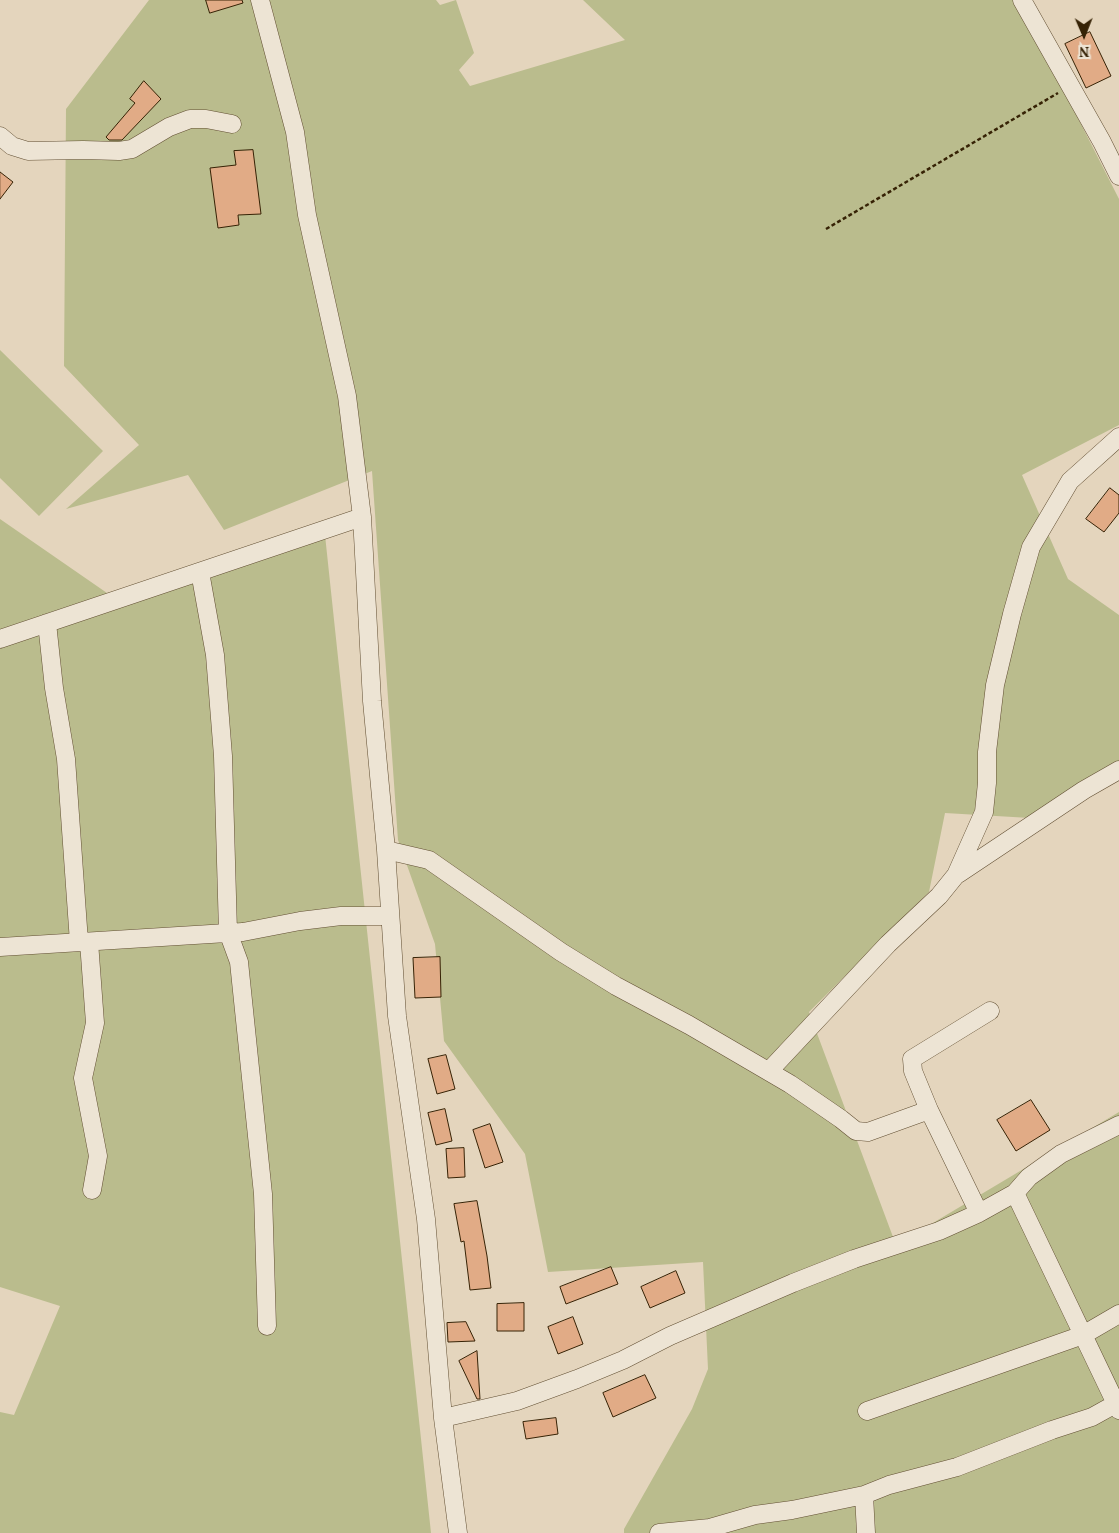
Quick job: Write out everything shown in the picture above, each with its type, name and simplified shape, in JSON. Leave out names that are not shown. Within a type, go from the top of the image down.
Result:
[{"type":"street","points":[[260,0],[295,132],[307,215],[347,396],[362,517],[372,701],[386,850],[397,1016],[426,1219],[444,1418],[458,1533]]},
{"type":"street","points":[[1022,0],[1119,176]]},
{"type":"street","points":[[0,136],[12,146],[28,150],[119,152],[132,149],[169,127],[190,119],[206,118],[232,124]]},
{"type":"street","points":[[769,1072],[888,944],[939,896],[956,875],[984,812],[987,783],[987,752],[995,686],[1012,614],[1031,547],[1070,481],[1119,437]]},
{"type":"street","points":[[0,639],[362,517]]},
{"type":"street","points":[[200,572],[215,655],[223,756],[228,932],[239,962],[263,1194],[267,1326]]},
{"type":"street","points":[[47,623],[54,688],[66,759],[84,942],[95,1023],[83,1078],[98,1156],[92,1190]]},
{"type":"street","points":[[956,875],[1084,790],[1119,770]]},
{"type":"street","points":[[386,850],[429,860],[561,952],[608,981],[689,1025],[769,1072],[842,1119],[856,1131],[868,1132],[929,1110]]},
{"type":"street","points":[[0,947],[243,932],[333,917],[390,916]]},
{"type":"street","points":[[979,1213],[929,1110],[913,1071],[912,1059],[990,1012]]},
{"type":"street","points":[[444,1418],[517,1401],[577,1379],[623,1360],[670,1336],[793,1283],[854,1259],[939,1231],[979,1213],[1014,1193],[1029,1177],[1061,1154],[1119,1125]]},
{"type":"street","points":[[659,1533],[710,1528],[755,1515],[864,1496],[889,1485],[964,1464],[1052,1430],[1092,1417],[1118,1405],[1014,1193]]},
{"type":"street","points":[[868,1411],[1083,1334],[1119,1314]]},
{"type":"street","points":[[864,1496],[866,1533]]},
{"type":"path","points":[[826,229],[1070,86]]},
{"type":"green space","points":[[149,0],[436,0],[440,5],[456,0],[474,53],[459,70],[470,86],[625,40],[583,0],[1018,0],[1119,199],[1119,425],[1022,475],[1068,579],[1119,615],[1119,762],[1030,818],[945,813],[929,892],[809,1012],[896,1245],[1119,1112],[1119,1533],[624,1533],[624,1529],[692,1409],[708,1369],[703,1262],[548,1272],[525,1154],[444,1041],[435,944],[398,840],[372,471],[224,530],[188,475],[66,509],[139,445],[64,366],[66,109]]},
{"type":"green space","points":[[0,350],[103,451],[39,516],[0,478]]},
{"type":"green space","points":[[0,519],[107,593],[325,535],[431,1533],[0,1533],[0,1412],[14,1415],[60,1306],[0,1287]]},
{"type":"building","points":[[206,0],[242,0],[243,3],[210,13]]},
{"type":"building","points":[[1090,32],[1111,76],[1086,88],[1065,44]]},
{"type":"building","points":[[144,81],[161,99],[122,140],[109,140],[106,137],[135,103],[130,99]]},
{"type":"building","points":[[253,150],[261,214],[238,215],[239,225],[218,228],[210,168],[236,165],[234,151]]},
{"type":"building","points":[[0,172],[13,182],[0,199]]},
{"type":"building","points":[[1110,488],[1119,495],[1119,513],[1104,532],[1086,519]]},
{"type":"building","points":[[440,957],[441,997],[415,998],[413,958]]},
{"type":"building","points":[[446,1055],[455,1089],[437,1094],[428,1059]]},
{"type":"building","points":[[1031,1100],[1050,1130],[1016,1151],[997,1120]]},
{"type":"building","points":[[445,1109],[452,1141],[436,1145],[428,1113]]},
{"type":"building","points":[[490,1124],[503,1162],[485,1168],[473,1130]]},
{"type":"building","points":[[464,1148],[465,1177],[448,1178],[446,1149]]},
{"type":"building","points":[[477,1201],[491,1288],[470,1290],[464,1241],[461,1242],[454,1204]]},
{"type":"building","points":[[611,1267],[618,1284],[566,1304],[560,1287]]},
{"type":"building","points":[[676,1271],[685,1293],[650,1308],[641,1287]]},
{"type":"building","points":[[524,1303],[524,1331],[497,1331],[497,1304]]},
{"type":"building","points":[[573,1317],[583,1344],[558,1354],[548,1327]]},
{"type":"building","points":[[466,1322],[475,1341],[448,1342],[447,1323]]},
{"type":"building","points":[[477,1351],[480,1399],[477,1399],[459,1361]]},
{"type":"building","points":[[645,1375],[656,1398],[613,1417],[603,1393]]},
{"type":"building","points":[[556,1418],[558,1434],[526,1439],[523,1422]]}]
